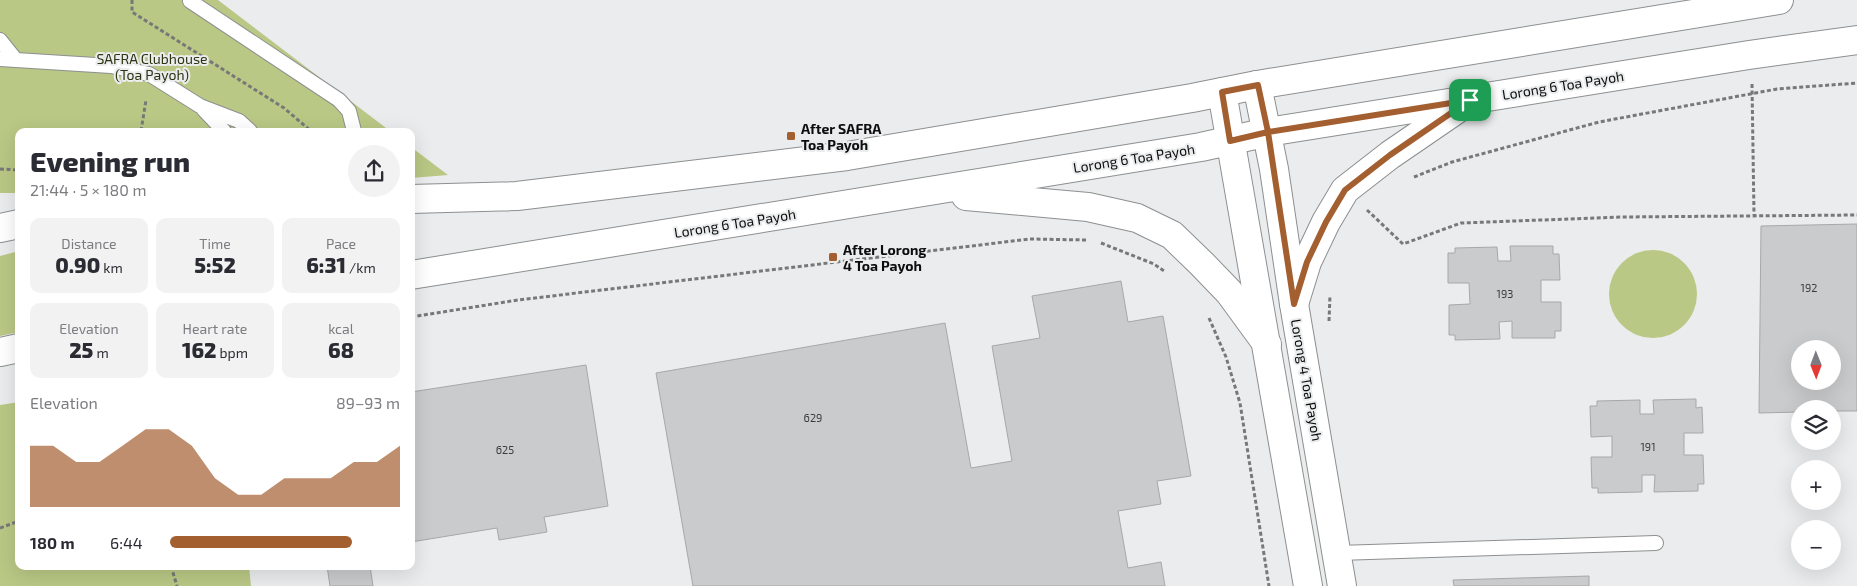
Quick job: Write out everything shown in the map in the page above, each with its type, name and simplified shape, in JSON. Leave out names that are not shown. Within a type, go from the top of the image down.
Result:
[{"type":"main road","points":[[415,200],[517,196],[847,156],[1258,85],[1779,0]]},
{"type":"main road","name":"Lorong 6 Toa Payoh","points":[[415,274],[923,193],[1230,141],[1268,132],[1749,54],[1857,40]]},
{"type":"main road","name":"Lorong 4 Toa Payoh","points":[[1258,85],[1268,132],[1294,304],[1338,553],[1342,586]]},
{"type":"main road","points":[[1222,92],[1308,586]]},
{"type":"main road","points":[[1294,304],[1307,262],[1326,222],[1345,190],[1390,155],[1470,100]]},
{"type":"main road","points":[[923,193],[1088,207],[1137,218],[1172,235],[1202,264],[1229,292],[1267,344]]},
{"type":"main road","points":[[0,215],[15,216]]},
{"type":"main road","points":[[0,228],[15,225]]},
{"type":"main road","points":[[0,352],[15,349]]},
{"type":"lane","points":[[190,1],[340,100],[350,111],[353,128]]},
{"type":"lane","points":[[0,40],[16,60]]},
{"type":"lane","points":[[0,59],[110,66],[149,74],[200,106],[239,121],[247,128]]},
{"type":"lane","points":[[200,106],[221,128]]},
{"type":"lane","points":[[1338,553],[1656,543]]},
{"type":"path","points":[[132,0],[132,12],[284,108],[307,128]]},
{"type":"path","points":[[1752,83],[1754,215]]},
{"type":"path","points":[[1411,178],[1452,162],[1599,122],[1777,89],[1857,83]]},
{"type":"path","points":[[142,128],[143,121]]},
{"type":"path","points":[[0,170],[15,170]]},
{"type":"path","points":[[1345,190],[1403,244],[1461,223],[1622,217],[1857,215]]},
{"type":"path","points":[[415,316],[518,300],[1030,239],[1094,240],[1154,264],[1169,275]]},
{"type":"path","points":[[1329,330],[1330,290]]},
{"type":"path","points":[[1208,316],[1226,356],[1240,403],[1269,586]]},
{"type":"path","points":[[0,528],[15,522]]},
{"type":"path","points":[[172,570],[177,586]]},
{"type":"green space","name":"SAFRA Clubhouse (Toa Payoh)","points":[[0,0],[218,0],[386,128],[15,128],[15,193],[0,193]]},
{"type":"green space","points":[[415,150],[448,175],[415,178]]},
{"type":"green space","points":[[1644,250],[1662,250],[1678,257],[1690,269],[1697,285],[1697,303],[1690,319],[1678,331],[1662,338],[1644,338],[1628,331],[1616,319],[1609,303],[1609,285],[1616,269],[1628,257]]},
{"type":"green space","points":[[15,252],[15,333],[0,336],[0,256]]},
{"type":"green space","points":[[15,403],[15,570],[249,570],[251,586],[0,586],[0,405]]},
{"type":"building","points":[[1857,224],[1857,411],[1841,411],[1841,400],[1791,400],[1791,412],[1759,413],[1761,226]]},
{"type":"building","points":[[1510,246],[1553,246],[1553,254],[1559,254],[1560,280],[1541,280],[1541,302],[1561,302],[1561,331],[1555,331],[1555,338],[1512,338],[1512,321],[1499,322],[1500,339],[1455,340],[1455,335],[1449,335],[1449,305],[1470,304],[1469,283],[1448,283],[1448,253],[1455,253],[1455,248],[1497,247],[1498,261],[1511,261]]},
{"type":"building","points":[[1121,281],[1128,322],[1163,316],[1191,476],[1157,481],[1161,504],[1118,511],[1128,568],[1161,562],[1165,586],[693,586],[656,373],[945,323],[971,468],[1012,461],[992,346],[1040,338],[1032,296]]},
{"type":"building","points":[[586,365],[608,506],[544,517],[547,532],[499,540],[497,528],[415,541],[415,391]]},
{"type":"building","points":[[1696,399],[1696,408],[1702,407],[1703,433],[1684,433],[1684,455],[1703,455],[1704,484],[1698,484],[1698,491],[1654,492],[1655,475],[1642,475],[1642,492],[1598,493],[1598,488],[1592,488],[1591,457],[1612,457],[1612,436],[1591,437],[1590,406],[1597,406],[1597,401],[1640,400],[1640,414],[1654,414],[1653,400]]},
{"type":"building","points":[[328,570],[371,570],[373,586],[330,586]]},
{"type":"building","points":[[1589,576],[1589,586],[1454,586],[1453,580]]},
{"type":"place","name":"After SAFRA Toa Payoh","points":[[791,136]]},
{"type":"place","name":"After Lorong 4 Toa Payoh","points":[[833,257]]},
{"type":"route","points":[[1470,100],[1268,132],[1258,85],[1222,92],[1230,141],[1268,132],[1294,304],[1307,262],[1326,222],[1345,190],[1390,155],[1470,100]]}]
